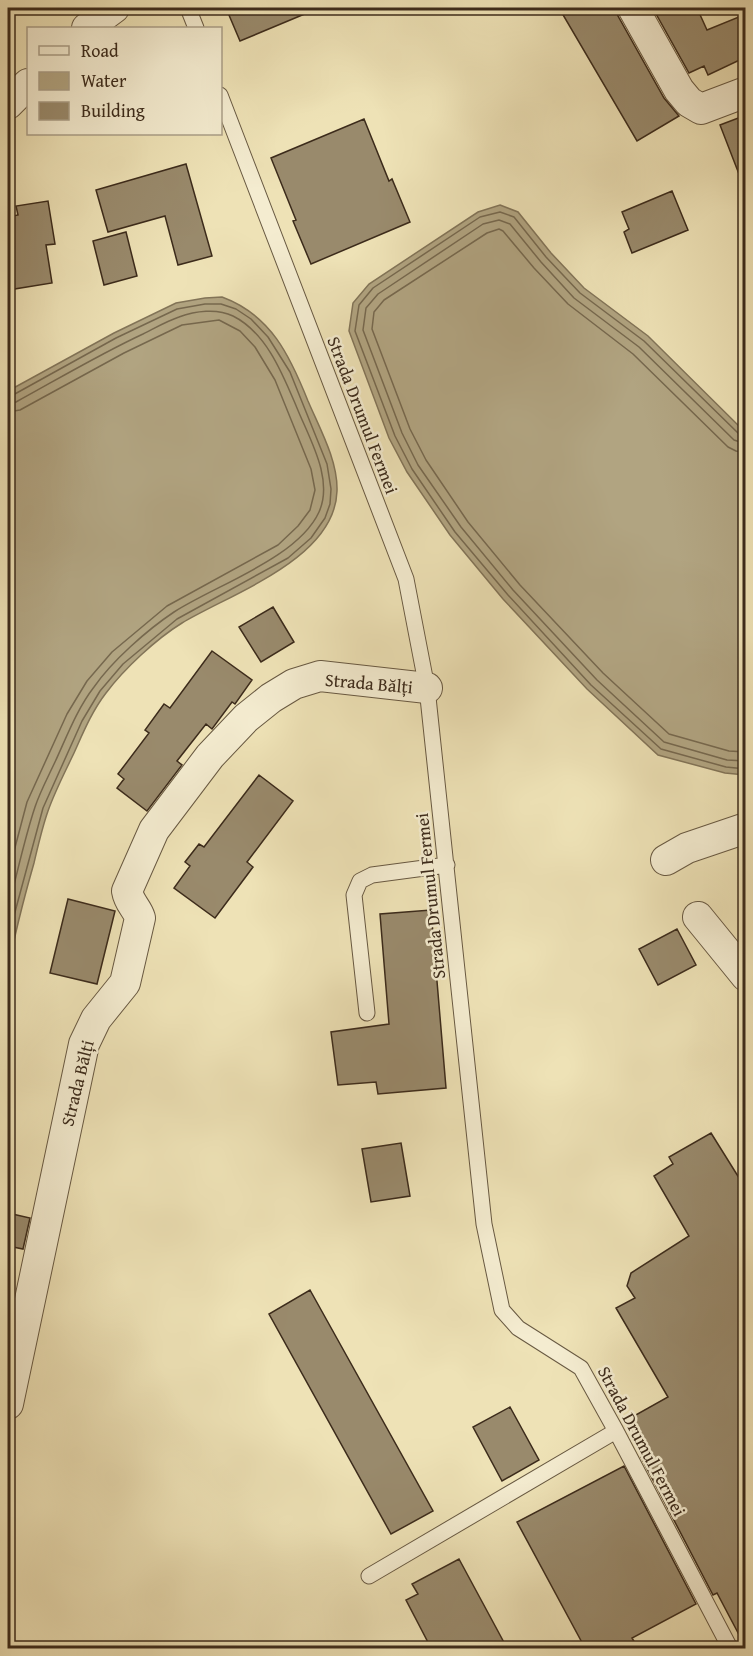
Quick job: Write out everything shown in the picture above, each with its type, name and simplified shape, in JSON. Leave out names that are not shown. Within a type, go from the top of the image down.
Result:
[{"type":"street","points":[[87,21],[114,8]]},
{"type":"street","points":[[633,8],[679,90],[689,102],[701,109],[746,92]]},
{"type":"street","points":[[8,104],[27,85]]},
{"type":"street","name":"Strada Bălți","points":[[8,1404],[84,1044],[96,1019],[125,983],[140,918],[138,910],[129,901],[127,891],[154,830],[210,756],[246,718],[294,684],[320,676],[427,688]]},
{"type":"street","points":[[666,860],[687,848],[746,828]]},
{"type":"street","points":[[698,917],[746,976]]},
{"type":"lane","points":[[188,8],[196,27]]},
{"type":"lane","name":"Strada Drumul Fermei","points":[[222,100],[406,579],[427,688],[484,1224],[502,1310],[518,1328],[580,1368],[616,1431],[730,1648]]},
{"type":"lane","points":[[367,1013],[354,895],[360,881],[372,875],[447,865]]},
{"type":"lane","points":[[369,1576],[616,1431]]},
{"type":"water","points":[[500,205],[518,212],[551,253],[584,288],[648,336],[745,432],[745,775],[725,773],[658,755],[587,689],[503,599],[450,535],[407,472],[389,438],[349,331],[353,303],[369,284],[478,212]]},
{"type":"water","points":[[222,297],[239,305],[266,326],[277,339],[294,368],[335,468],[337,491],[332,515],[319,536],[300,555],[252,586],[172,630],[131,665],[101,700],[84,730],[48,811],[8,969],[8,391],[114,333],[176,303]]},
{"type":"building","points":[[226,8],[319,8],[240,41]]},
{"type":"building","points":[[559,8],[616,8],[618,16],[664,98],[679,116],[637,141]]},
{"type":"building","points":[[657,8],[697,8],[707,30],[746,14],[746,57],[708,75],[704,66],[689,73],[655,12]]},
{"type":"building","points":[[746,115],[746,186],[744,187],[720,125]]},
{"type":"building","points":[[364,119],[389,181],[392,179],[410,222],[311,264],[271,158]]},
{"type":"building","points":[[186,164],[212,256],[178,265],[165,216],[108,232],[96,190]]},
{"type":"building","points":[[672,191],[688,230],[632,253],[624,232],[629,229],[622,212]]},
{"type":"building","points":[[48,201],[55,244],[46,245],[52,283],[8,290],[8,217],[18,215],[16,206]]},
{"type":"building","points":[[126,232],[137,276],[104,285],[93,241]]},
{"type":"building","points":[[273,607],[294,642],[261,662],[239,627]]},
{"type":"building","points":[[212,651],[252,680],[235,704],[232,702],[212,729],[206,724],[177,761],[182,765],[147,811],[117,788],[124,779],[118,774],[149,733],[145,730],[164,704],[170,708]]},
{"type":"building","points":[[259,775],[293,801],[247,862],[253,867],[215,918],[174,888],[190,866],[185,862],[199,844],[204,847]]},
{"type":"building","points":[[68,899],[115,911],[97,984],[50,973]]},
{"type":"building","points":[[431,910],[446,1088],[378,1094],[376,1082],[338,1085],[331,1032],[389,1024],[380,914]]},
{"type":"building","points":[[677,929],[696,965],[658,985],[639,949]]},
{"type":"building","points":[[711,1133],[746,1189],[746,1648],[717,1593],[713,1595],[641,1457],[645,1455],[625,1421],[668,1397],[616,1308],[635,1298],[627,1286],[631,1273],[689,1236],[654,1176],[673,1164],[669,1157]]},
{"type":"building","points":[[401,1143],[410,1196],[371,1202],[362,1149]]},
{"type":"building","points":[[8,1213],[30,1218],[23,1249],[8,1246]]},
{"type":"building","points":[[310,1290],[433,1511],[391,1534],[269,1314]]},
{"type":"building","points":[[510,1407],[539,1460],[502,1481],[473,1427]]},
{"type":"building","points":[[624,1466],[696,1604],[632,1638],[638,1648],[585,1648],[517,1522]]},
{"type":"building","points":[[459,1559],[507,1648],[431,1648],[406,1600],[418,1594],[412,1584]]}]
